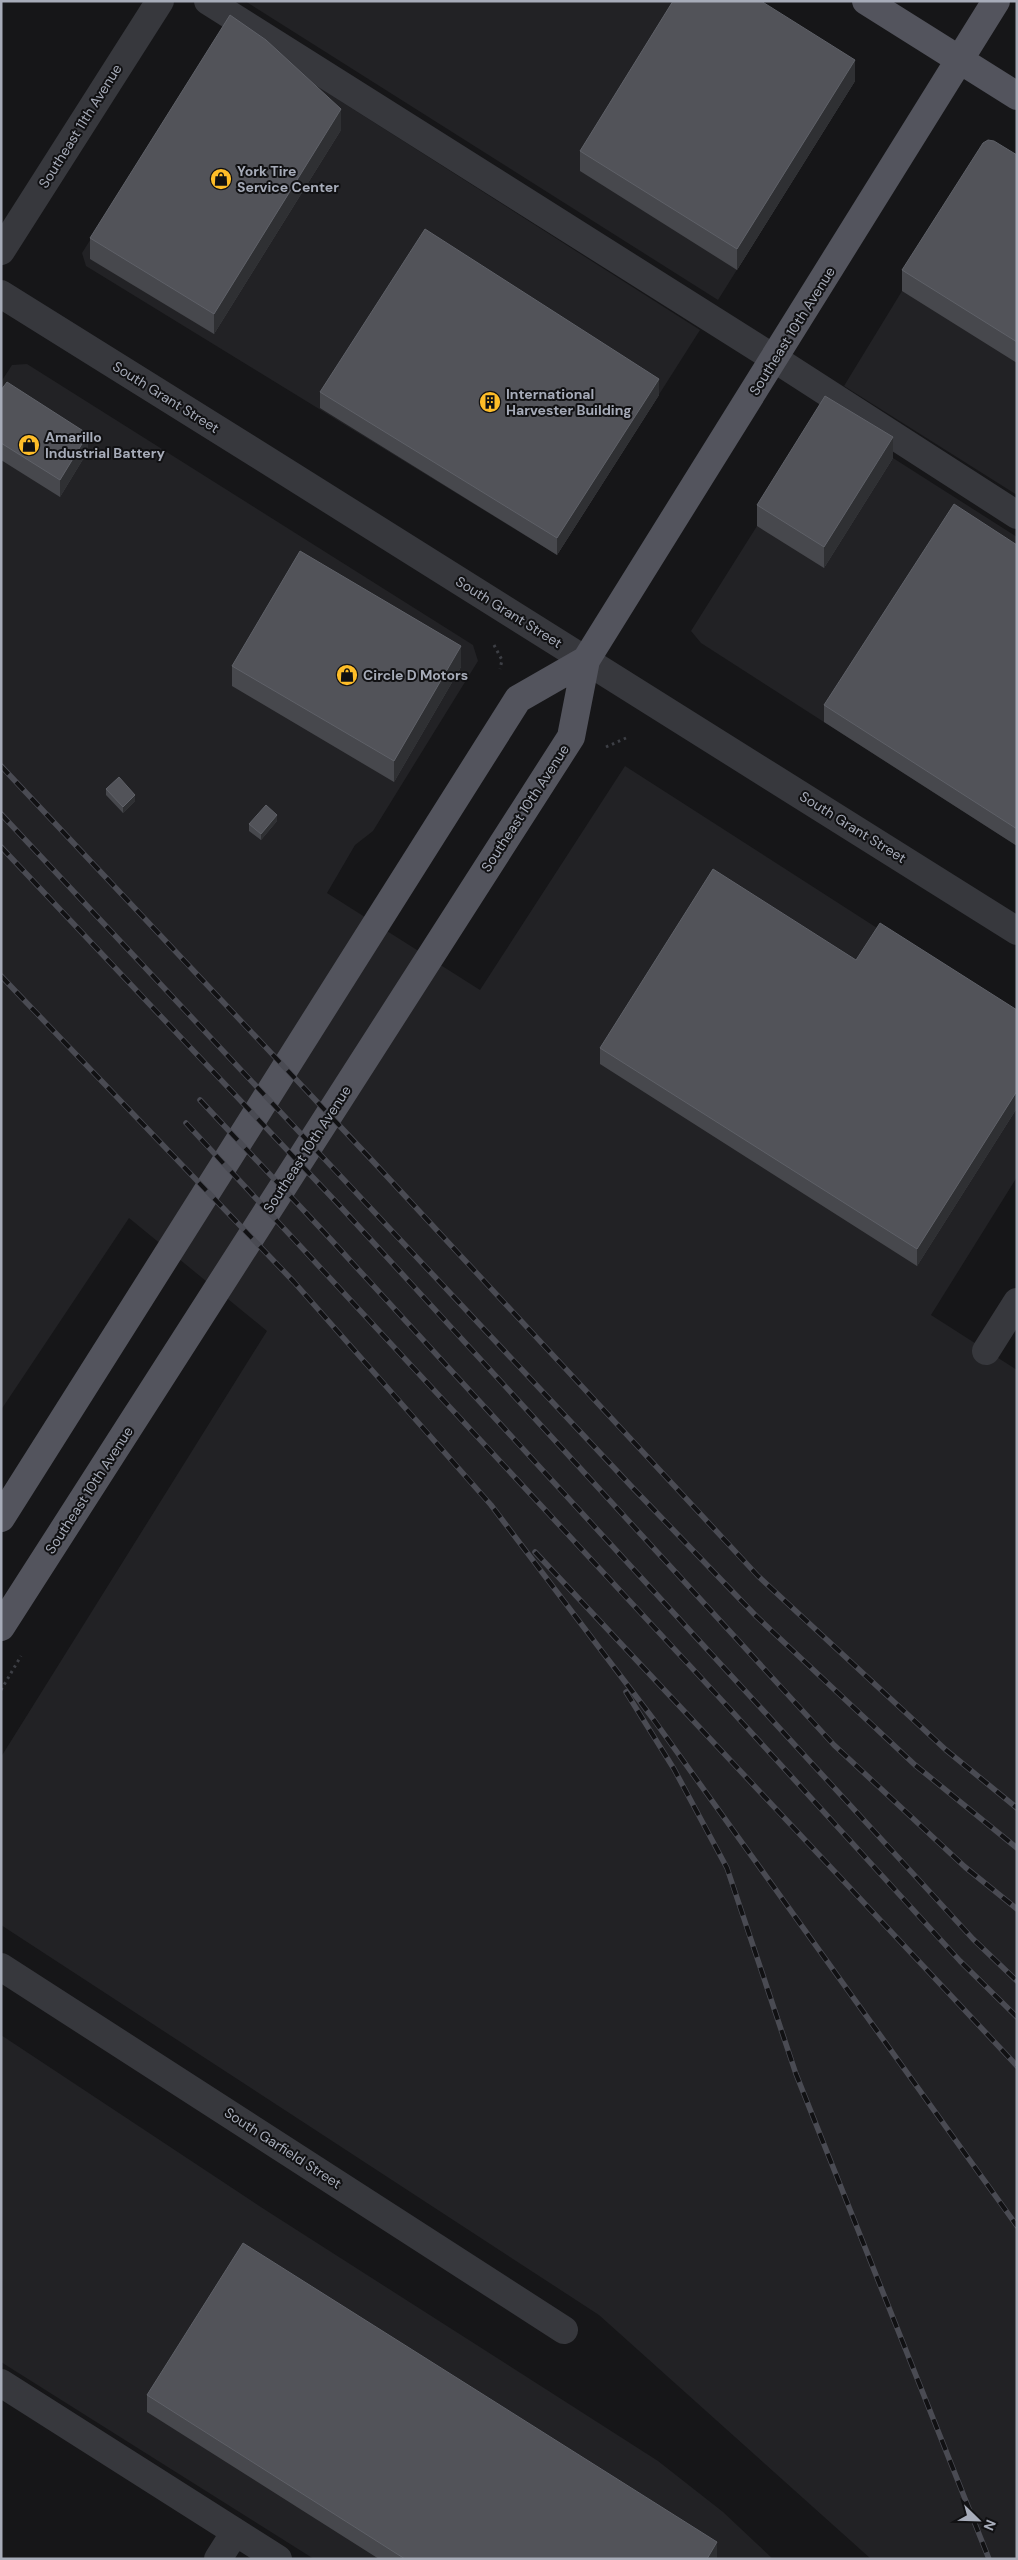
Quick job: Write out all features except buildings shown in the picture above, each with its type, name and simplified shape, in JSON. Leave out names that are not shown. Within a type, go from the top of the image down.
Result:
[{"type":"main road","points":[[866,1],[1017,96]]},
{"type":"main road","name":"Southeast 10th Avenue","points":[[1,1626],[571,737],[586,660],[996,1]]},
{"type":"main road","name":"Southeast 10th Avenue","points":[[1,1518],[518,699],[586,660]]},
{"type":"street","name":"Southeast 11th Avenue","points":[[1,251],[160,1]]},
{"type":"street","points":[[208,1],[775,359],[1017,515]]},
{"type":"street","name":"South Grant Street","points":[[1,294],[1017,931]]},
{"type":"street","points":[[986,1350],[1017,1302]]},
{"type":"street","name":"South Garfield Street","points":[[1,1967],[564,2330]]},
{"type":"street","points":[[1,2383],[278,2559]]},
{"type":"street","points":[[218,2559],[235,2532]]},
{"type":"shaded area","points":[[245,1],[728,1],[855,81],[718,300]]},
{"type":"shaded area","points":[[224,27],[700,330],[557,555],[86,266],[82,253]]},
{"type":"shaded area","points":[[1017,176],[1017,495],[844,386],[902,291]]},
{"type":"shaded area","points":[[27,364],[473,645],[478,661],[373,831],[355,845],[327,893],[480,990],[625,766],[1017,1018],[1017,1177],[931,1315],[1017,1370],[1017,2559],[871,2559],[599,2315],[1,1925],[1,1757],[267,1331],[129,1218],[1,1410],[1,382],[12,365]]},
{"type":"shaded area","points":[[893,458],[1017,537],[1017,846],[701,643],[691,631],[757,526]]},
{"type":"shaded area","points":[[1,2035],[267,2211],[658,2461],[723,2512],[773,2559],[314,2559],[1,2362]]},
{"type":"railway","points":[[1,766],[368,1156],[758,1576],[946,1750],[1017,1808]]},
{"type":"railway","points":[[1,814],[632,1487],[757,1617],[915,1765],[1017,1848]]},
{"type":"railway","points":[[1,847],[339,1205],[834,1745],[965,1867],[1017,1909]]},
{"type":"railway","points":[[1,976],[294,1282],[491,1505],[654,1720],[1017,2226]]},
{"type":"railway","points":[[200,1100],[324,1232],[973,1939],[1017,1981]]},
{"type":"railway","points":[[186,1123],[717,1695],[960,1961],[1017,2017]]},
{"type":"railway","points":[[535,1552],[1017,2066]]},
{"type":"railway","points":[[626,1692],[674,1769],[727,1868],[796,2074],[989,2559]]},
{"type":"place","name":"York Tire Service Center","points":[[221,179]]},
{"type":"place","name":"International Harvester Building","points":[[490,402]]},
{"type":"place","name":"Amarillo Industrial Battery","points":[[29,445]]},
{"type":"place","name":"Circle D Motors","points":[[347,675]]}]
